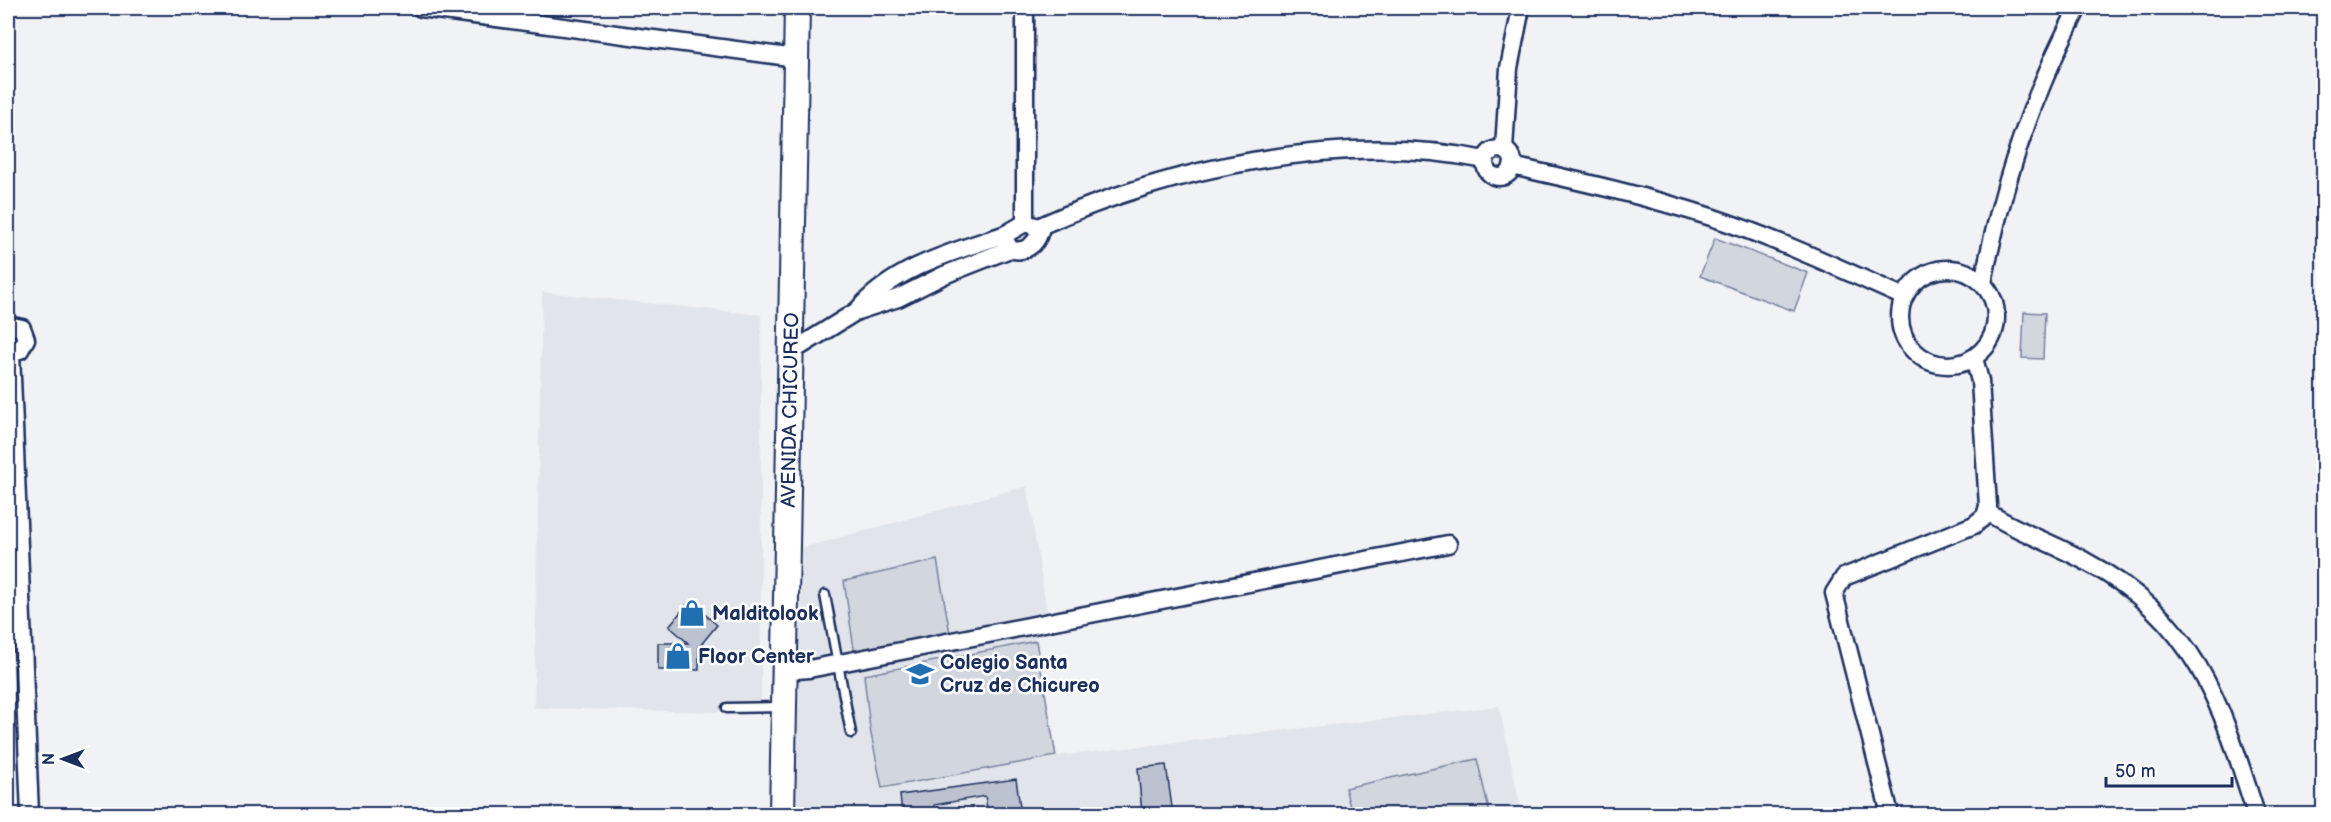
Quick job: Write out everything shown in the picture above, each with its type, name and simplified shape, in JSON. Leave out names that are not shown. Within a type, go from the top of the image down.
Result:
[{"type":"main road","name":"AVENIDA CHICUREO","points":[[782,814],[797,8]]},
{"type":"street","points":[[421,8],[796,58]]},
{"type":"street","points":[[1008,242],[1020,251],[1033,244],[1039,235],[1031,225],[1025,8]]},
{"type":"street","points":[[1504,149],[1490,152],[1485,160],[1486,169],[1493,176],[1507,174],[1512,166],[1511,156],[1504,149],[1509,68],[1521,8]]},
{"type":"street","points":[[1983,283],[2014,163],[2044,81],[2078,8]]},
{"type":"street","points":[[791,352],[857,311],[898,298],[1008,242],[1031,225],[1146,186],[1216,169],[1311,154],[1394,150],[1438,152],[1485,160]]},
{"type":"street","points":[[1512,166],[1624,192],[1712,218],[1813,256],[1904,297]]},
{"type":"street","points":[[1940,269],[1958,269],[1983,283],[1995,305],[1996,322],[1992,339],[1974,358],[1959,364],[1943,365],[1927,360],[1914,351],[1902,329],[1900,313],[1904,297],[1923,276],[1940,269]]},
{"type":"street","points":[[8,325],[18,325],[26,335],[23,348],[9,352],[14,605],[30,814]]},
{"type":"street","points":[[1890,814],[1834,600],[1836,586],[1849,574],[1974,525],[1987,512],[1980,381],[1974,358]]},
{"type":"street","points":[[1987,512],[2014,530],[2068,552],[2102,571],[2138,597],[2174,632],[2216,695],[2256,814]]},
{"type":"street","points":[[785,671],[838,664],[1448,544]]},
{"type":"lane","points":[[825,595],[851,733]]},
{"type":"lane","points":[[727,708],[784,707]]},
{"type":"shaded area","points":[[1715,238],[1808,273],[1794,311],[1700,276]]},
{"type":"shaded area","points":[[542,292],[761,315],[761,713],[534,708]]},
{"type":"shaded area","points":[[2024,312],[2045,313],[2043,359],[2022,358]]},
{"type":"shaded area","name":"Colegio Santa Cruz de Chicureo","points":[[1027,486],[1050,631],[1035,638],[1056,756],[1499,706],[1522,814],[796,814],[802,548]]},
{"type":"shaded area","points":[[937,560],[951,639],[855,656],[844,581]]},
{"type":"shaded area","points":[[1036,641],[1056,756],[882,788],[870,729],[864,675]]},
{"type":"shaded area","points":[[1477,759],[1490,814],[1352,814],[1345,788]]},
{"type":"building","points":[[690,601],[717,625],[699,647],[699,670],[658,670],[658,643],[688,643],[669,626]]},
{"type":"building","points":[[1166,765],[1173,814],[1142,814],[1138,768]]},
{"type":"building","points":[[1016,779],[1021,814],[988,814],[985,796],[934,805],[935,814],[902,814],[900,795]]},
{"type":"place","name":"Malditolook","points":[[692,613]]},
{"type":"place","name":"Floor Center","points":[[678,656]]},
{"type":"place","name":"Colegio Santa Cruz de Chicureo","points":[[920,674]]}]
